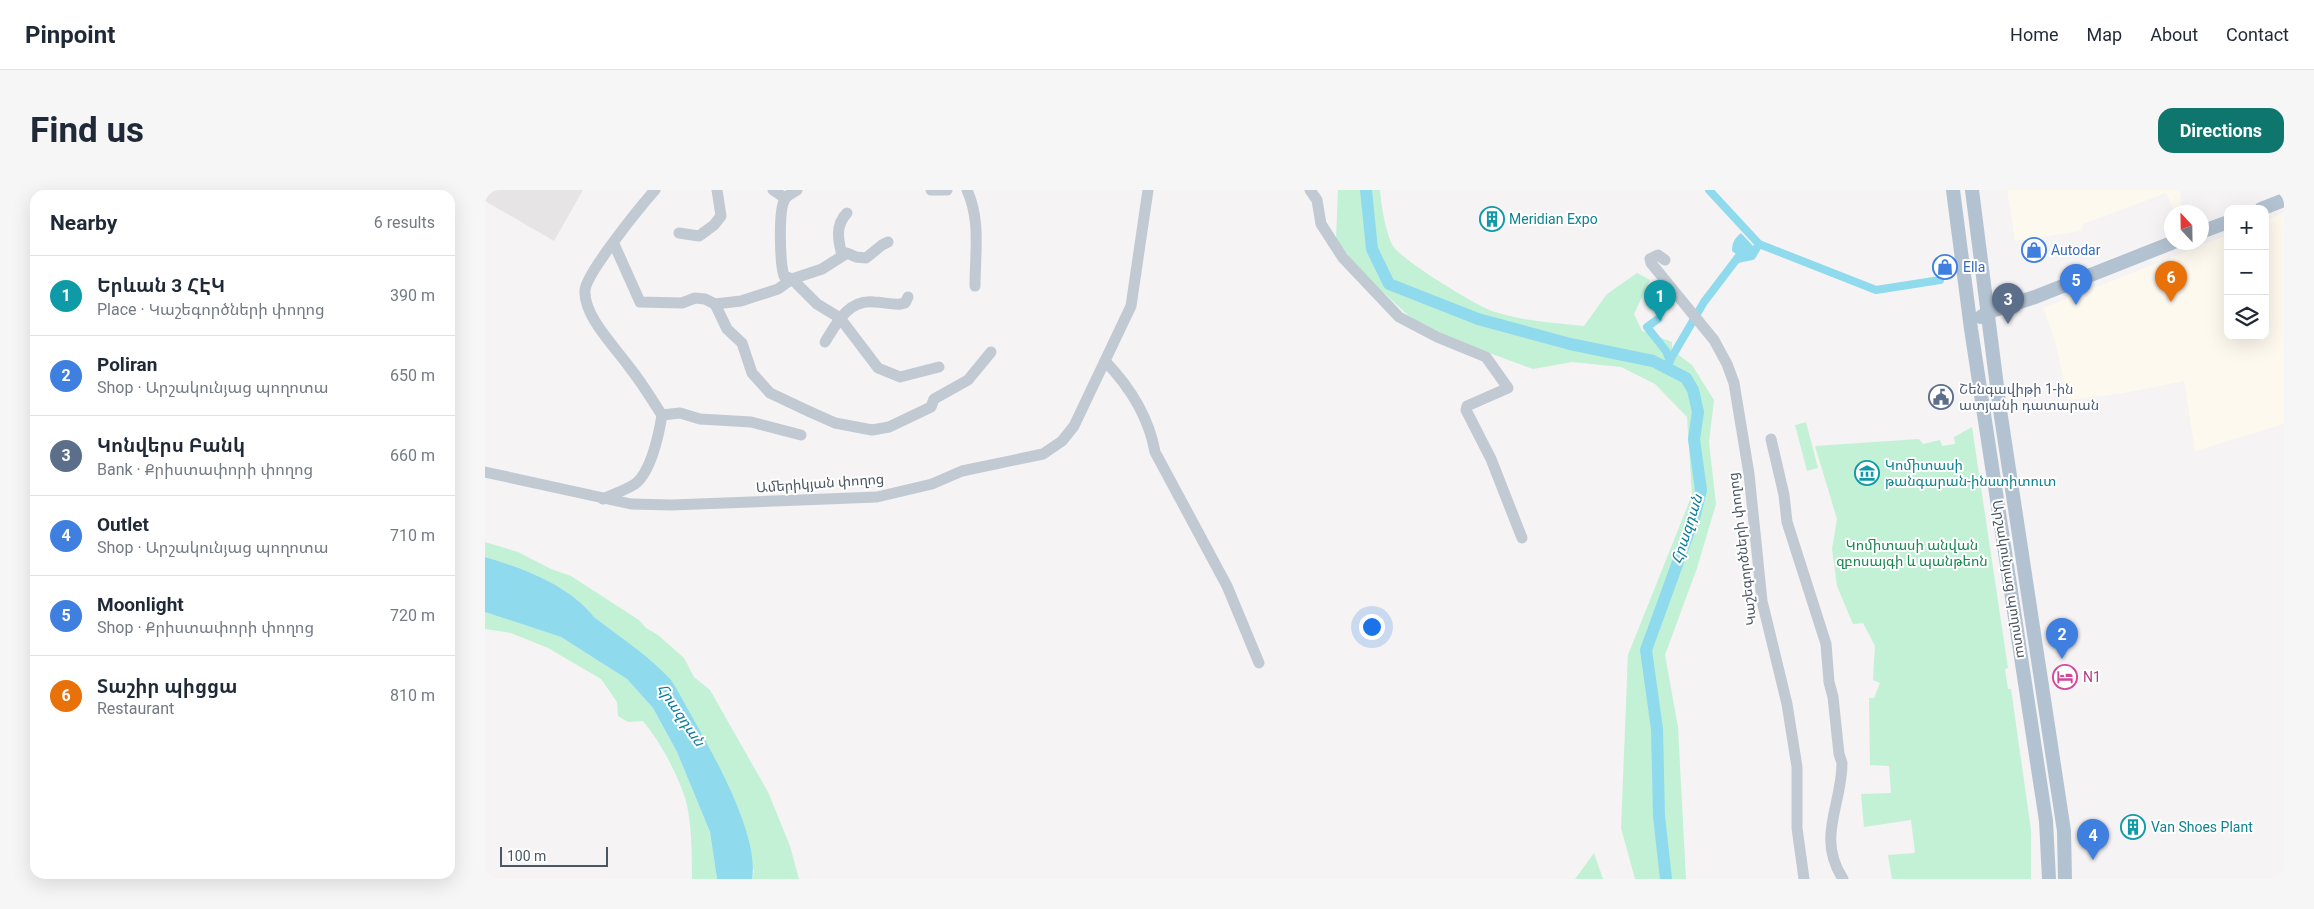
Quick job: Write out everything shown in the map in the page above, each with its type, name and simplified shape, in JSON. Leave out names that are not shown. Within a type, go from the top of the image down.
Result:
[{"type":"main road","name":"Արշակունյաց պողոտա","points":[[1953,190],[1973,336],[2046,820],[2049,879]]},
{"type":"main road","name":"Արշակունյաց պողոտա","points":[[1972,190],[2064,831],[2065,879]]},
{"type":"main road","points":[[2269,206],[2284,200]]},
{"type":"main road","points":[[2209,229],[2224,223]]},
{"type":"main road","points":[[1973,336],[1977,322],[1988,312],[2164,246]]},
{"type":"main road","points":[[1985,291],[2008,306]]},
{"type":"main road","points":[[1967,293],[1974,302],[1988,312]]},
{"type":"street","points":[[603,498],[636,484],[645,470],[659,438],[662,415],[630,367],[603,334],[589,308],[585,289],[598,261],[614,244],[655,190]]},
{"type":"street","points":[[679,233],[699,236],[719,220],[722,214],[717,190]]},
{"type":"street","points":[[773,190],[785,198]]},
{"type":"street","points":[[797,190],[785,198],[781,208],[781,265],[784,276],[792,279],[817,304],[840,318],[877,368],[900,377],[939,367]]},
{"type":"street","points":[[931,190],[947,190]]},
{"type":"street","points":[[967,190],[974,211],[977,234],[975,286]]},
{"type":"street","name":"Ամերիկյան փողոց","points":[[485,472],[631,504],[672,505],[877,497],[932,484],[962,471],[1043,454],[1062,441],[1074,426],[1131,306],[1148,190]]},
{"type":"street","points":[[1310,190],[1317,200],[1321,224],[1343,258],[1399,317],[1437,337],[1486,357],[1508,388],[1467,406],[1466,410],[1491,459],[1522,538]]},
{"type":"street","points":[[842,255],[838,243],[838,228],[840,221],[847,213]]},
{"type":"street","points":[[614,244],[641,302],[682,303],[695,298],[705,299],[715,304],[741,301],[778,289],[792,279],[822,269],[847,253],[856,257],[867,258],[882,244],[888,242]]},
{"type":"street","name":"Կաշեգործների փողոց","points":[[1665,260],[1658,255],[1650,259],[1651,263],[1700,322],[1723,356],[1734,383],[1749,474],[1762,601],[1787,704],[1797,767],[1797,828],[1804,879]]},
{"type":"street","points":[[825,342],[840,318],[858,304],[867,301],[905,303],[908,297]]},
{"type":"street","points":[[715,304],[727,329],[742,343],[752,373],[770,393],[835,423],[860,429],[872,430],[889,426],[931,406],[934,398],[968,380],[991,352]]},
{"type":"street","points":[[1105,361],[1123,380],[1151,431],[1155,452],[1227,586],[1259,664]]},
{"type":"street","points":[[662,415],[680,413],[700,420],[751,422],[801,435]]},
{"type":"street","points":[[1771,439],[1784,495],[1787,522],[1826,644],[1829,682],[1833,697],[1839,754],[1842,763],[1830,836],[1834,863],[1843,879]]},
{"type":"shaded area","points":[[485,190],[583,190],[554,241],[485,201]]},
{"type":"shaded area","points":[[2007,190],[2180,190],[2182,205],[2172,205],[2166,193],[2083,224],[2081,231],[2015,241]]},
{"type":"shaded area","points":[[2284,213],[2284,424],[2195,451],[2184,381],[2119,394],[2068,400],[2054,337],[2043,308],[2190,250],[2209,250],[2209,242],[2224,237],[2224,340],[2269,340],[2269,219]]},
{"type":"green space","points":[[1338,190],[1380,190],[1388,234],[1393,246],[1423,271],[1456,292],[1492,311],[1538,321],[1584,326],[1607,294],[1637,273],[1650,280],[1634,314],[1642,331],[1672,342],[1672,350],[1692,365],[1714,400],[1709,442],[1716,504],[1697,568],[1665,655],[1678,727],[1686,879],[1635,879],[1621,828],[1628,655],[1692,495],[1687,417],[1655,384],[1621,367],[1572,362],[1533,369],[1452,339],[1411,318],[1358,269],[1336,239]]},
{"type":"green space","points":[[1806,422],[1818,468],[1807,471],[1795,425]]},
{"type":"green space","name":"Կոմիտասի անվան զբոսայգի և պանթեոն","points":[[1972,427],[2008,668],[2005,669],[2008,689],[2011,689],[2031,830],[2031,879],[1892,879],[1888,855],[1915,853],[1911,820],[1864,827],[1861,794],[1891,793],[1889,766],[1870,765],[1869,698],[1874,698],[1880,683],[1873,680],[1875,646],[1863,623],[1853,624],[1837,586],[1832,549],[1837,519],[1815,446],[1919,439],[1923,444],[1940,440],[1942,446],[1955,444],[1954,437]]},
{"type":"green space","points":[[485,542],[518,552],[551,569],[571,576],[639,620],[646,628],[658,635],[684,658],[694,677],[710,690],[768,792],[790,846],[799,879],[752,879],[754,871],[708,746],[672,682],[657,667],[559,587],[530,572],[485,557]]},
{"type":"green space","points":[[485,612],[561,637],[627,679],[653,708],[677,752],[710,832],[717,879],[692,879],[692,848],[687,804],[667,756],[643,721],[628,722],[618,716],[617,702],[601,679],[548,648],[511,633],[485,629]]},
{"type":"green space","points":[[1594,853],[1603,879],[1575,879]]},
{"type":"water","points":[[1741,233],[1754,247],[1748,255],[1739,256],[1732,251],[1734,240]]},
{"type":"water","points":[[485,557],[530,572],[559,587],[584,606],[594,617],[644,655],[671,680],[710,749],[742,817],[753,861],[752,879],[717,879],[710,832],[677,752],[653,708],[627,679],[561,637],[485,612]]},
{"type":"waterway","name":"Հրազդան","points":[[1366,190],[1372,249],[1389,284],[1478,319],[1570,344],[1653,361],[1686,378],[1693,390],[1698,412],[1694,439],[1701,490],[1695,515],[1646,650],[1657,729],[1659,816],[1666,879]]},
{"type":"waterway","points":[[1709,190],[1759,244],[1876,290],[1940,280]]},
{"type":"waterway","points":[[1737,259],[1752,256],[1759,244]]},
{"type":"waterway","points":[[1666,367],[1704,302],[1739,256],[1742,248]]},
{"type":"waterway","points":[[1658,319],[1647,327],[1666,351],[1670,361]]},
{"type":"place","name":"Meridian Expo","points":[[1492,219]]},
{"type":"place","name":"Autodar","points":[[2034,250]]},
{"type":"place","name":"Ella","points":[[1945,267]]},
{"type":"place","name":"Տաշիր պիցցա","points":[[2171,302]]},
{"type":"place","name":"Moonlight","points":[[2076,305]]},
{"type":"place","name":"Երևան 3 ՀԷԿ","points":[[1660,321]]},
{"type":"place","name":"Կոնվերս Բանկ","points":[[2008,324]]},
{"type":"place","name":"Շենգավիթի 1-ին ատյանի դատարան","points":[[1941,397]]},
{"type":"place","name":"Կոմիտասի թանգարան-ինստիտուտ","points":[[1867,473]]},
{"type":"place","name":"Poliran","points":[[2062,659]]},
{"type":"place","name":"N1","points":[[2065,677]]},
{"type":"place","name":"Van Shoes Plant","points":[[2133,827]]},
{"type":"place","name":"Outlet","points":[[2093,860]]}]
